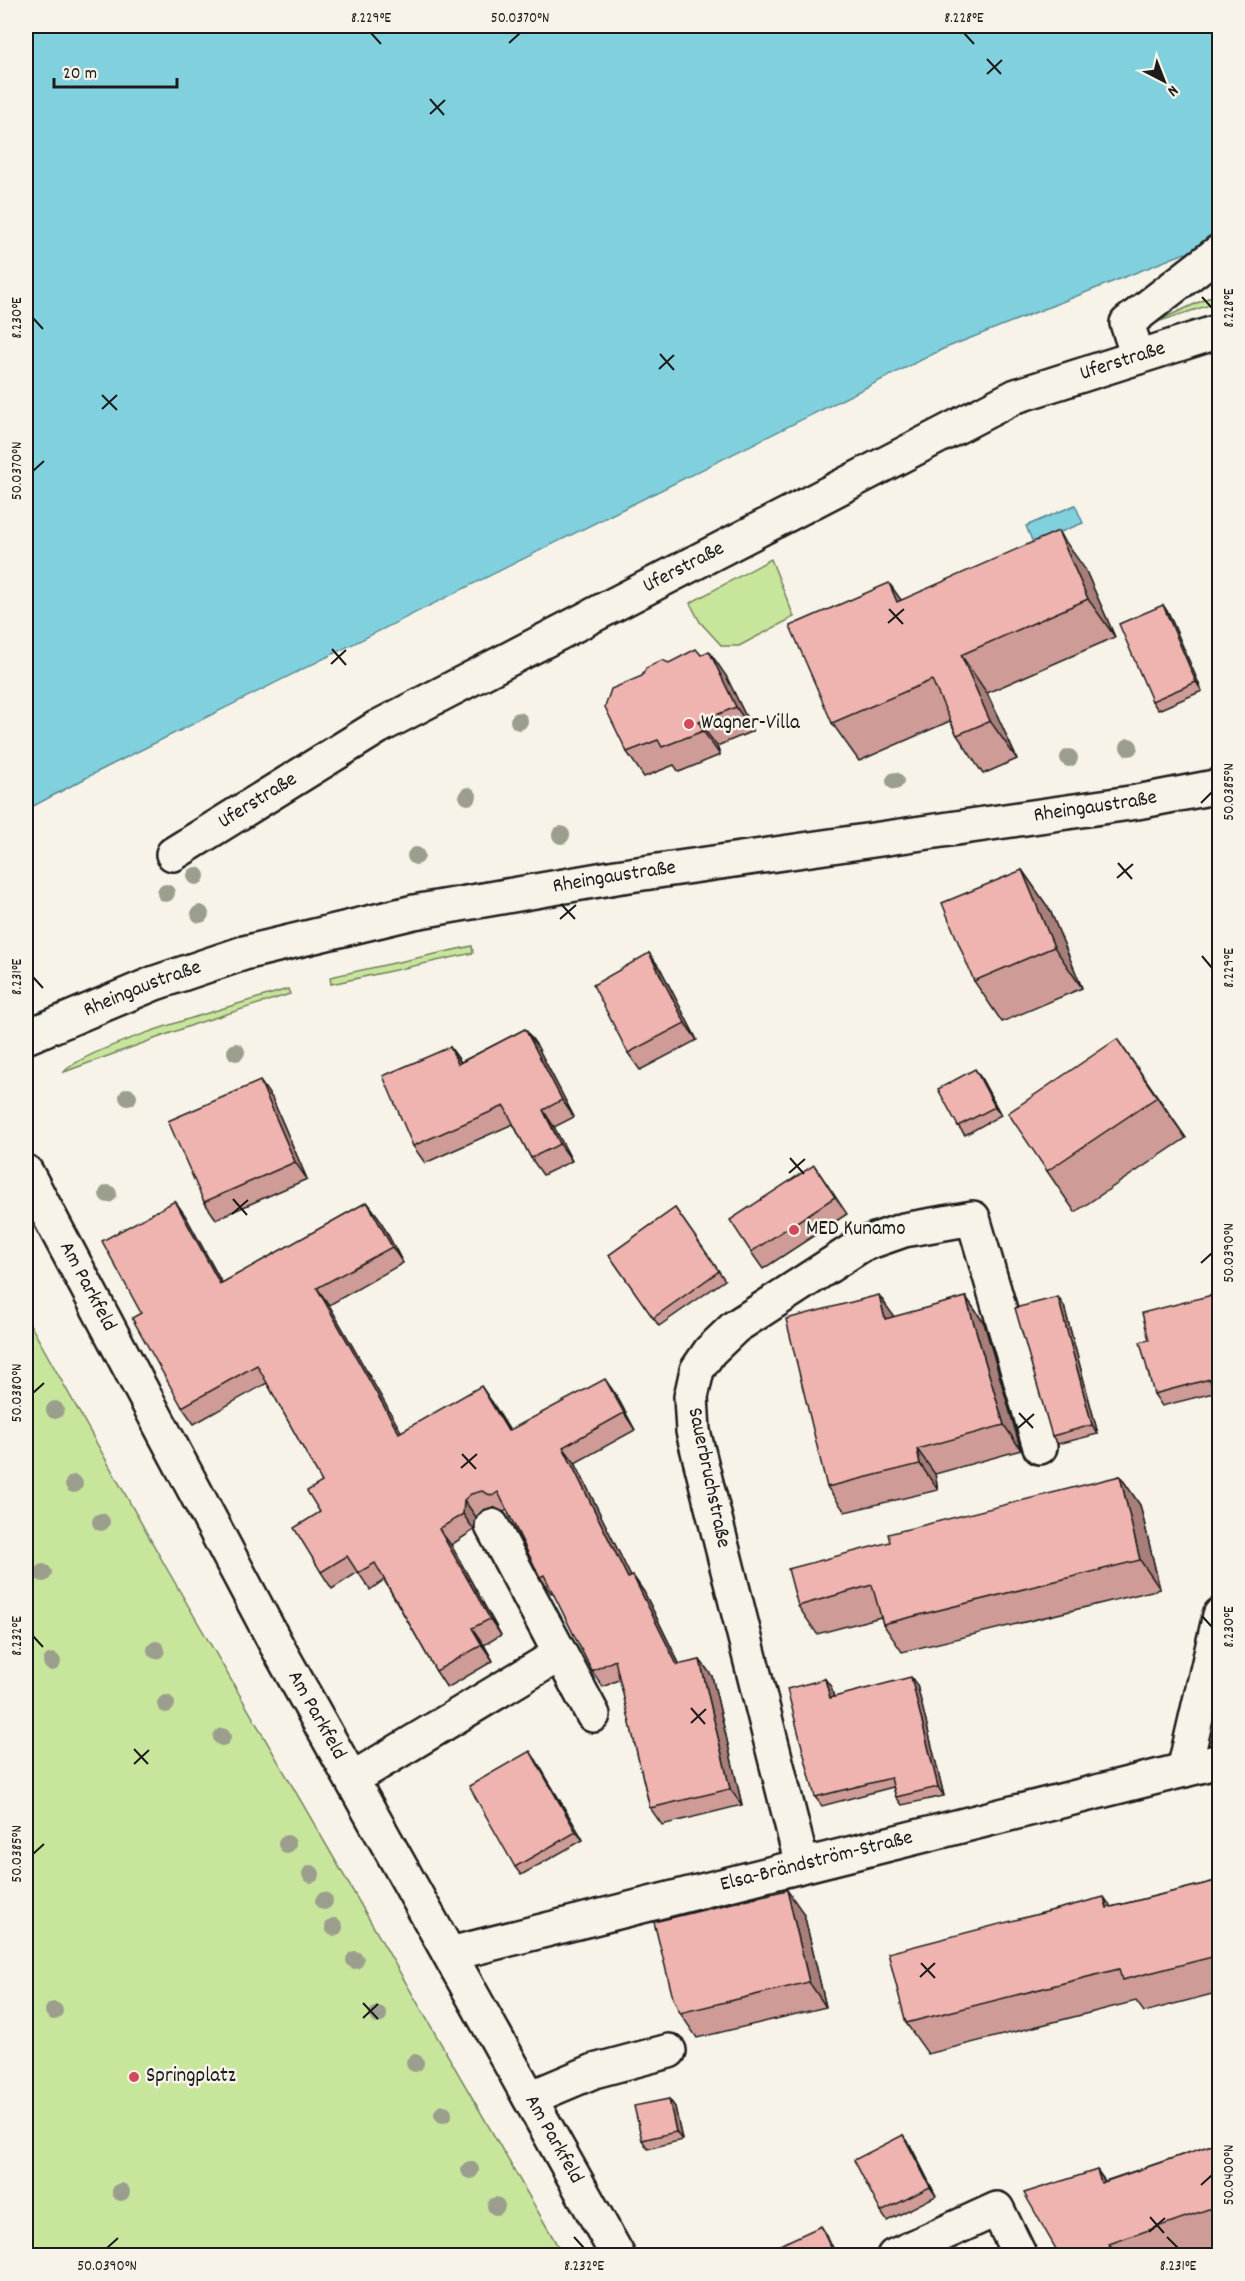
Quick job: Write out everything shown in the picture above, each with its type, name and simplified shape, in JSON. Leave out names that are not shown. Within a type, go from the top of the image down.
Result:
[{"type":"street","points":[[1138,357],[1126,323],[1220,251]]},
{"type":"street","name":"Uferstraße","points":[[173,854],[378,727],[1016,396],[1220,331]]},
{"type":"street","name":"Rheingaustraße","points":[[26,1037],[154,983],[244,952],[414,912],[605,879],[1137,802],[1220,786]]},
{"type":"street","name":"Am Parkfeld","points":[[26,1172],[219,1540],[618,2256]]},
{"type":"street","name":"Sauerbruchstraße","points":[[802,1865],[693,1431],[691,1397],[697,1370],[710,1351],[735,1327],[861,1245],[904,1230],[973,1218],[1040,1447]]},
{"type":"street","points":[[492,1526],[593,1715]]},
{"type":"street","points":[[1184,1770],[1220,1616]]},
{"type":"street","points":[[352,1779],[560,1654]]},
{"type":"street","name":"Elsa-Brändström-Straße","points":[[450,1954],[1220,1761]]},
{"type":"street","points":[[530,2098],[594,2071],[669,2051]]},
{"type":"street","points":[[894,2256],[998,2209],[1020,2256]]},
{"type":"green space","points":[[1219,293],[1219,302],[1151,324]]},
{"type":"green space","points":[[771,559],[794,617],[739,646],[722,646],[700,622],[690,603]]},
{"type":"green space","points":[[472,946],[473,953],[331,984],[330,977]]},
{"type":"green space","points":[[288,989],[290,994],[198,1023],[64,1072],[79,1061],[103,1049],[134,1037]]},
{"type":"green space","points":[[26,1317],[167,1569],[563,2255],[26,2255]]},
{"type":"water","points":[[26,26],[1219,26],[1219,270],[1215,272],[1185,253],[943,349],[99,771],[26,810]]},
{"type":"water","points":[[1075,505],[1083,523],[1033,543],[1026,526]]},
{"type":"building","points":[[1058,531],[1088,599],[961,655],[990,721],[957,735],[932,680],[832,723],[790,626],[889,583],[897,602]]},
{"type":"building","points":[[1163,605],[1196,682],[1152,701],[1119,624]]},
{"type":"building","points":[[696,649],[701,655],[709,651],[736,707],[699,722],[703,731],[662,747],[658,740],[627,752],[605,707],[611,689],[642,676],[646,668],[662,660],[669,663]]},
{"type":"building","points":[[1022,870],[1054,947],[974,981],[942,903]]},
{"type":"building","points":[[649,953],[685,1023],[628,1053],[593,985]]},
{"type":"building","points":[[525,1029],[562,1100],[543,1110],[560,1144],[531,1158],[504,1106],[413,1146],[383,1076],[450,1047],[458,1064]]},
{"type":"building","points":[[1117,1039],[1157,1097],[1047,1171],[1008,1113]]},
{"type":"building","points":[[975,1069],[995,1107],[958,1126],[938,1089]]},
{"type":"building","points":[[260,1081],[295,1162],[204,1202],[168,1121]]},
{"type":"building","points":[[814,1165],[835,1197],[751,1252],[730,1220]]},
{"type":"building","points":[[175,1201],[220,1284],[367,1202],[392,1247],[317,1288],[399,1433],[481,1386],[508,1431],[605,1379],[624,1413],[563,1447],[628,1578],[633,1576],[677,1665],[700,1660],[730,1789],[650,1808],[615,1660],[592,1671],[544,1575],[540,1577],[498,1492],[492,1496],[482,1491],[471,1494],[464,1500],[463,1514],[439,1529],[490,1619],[472,1628],[482,1645],[436,1671],[375,1563],[358,1573],[347,1556],[321,1572],[294,1528],[320,1512],[307,1491],[322,1482],[257,1365],[182,1407],[132,1318],[141,1313],[102,1241]]},
{"type":"building","points":[[675,1208],[719,1271],[653,1318],[609,1255]]},
{"type":"building","points":[[1220,1293],[1220,1390],[1213,1392],[1210,1379],[1154,1394],[1140,1342],[1149,1340],[1142,1313]]},
{"type":"building","points":[[879,1295],[885,1319],[966,1297],[1004,1425],[917,1449],[920,1464],[827,1487],[786,1319]]},
{"type":"building","points":[[1058,1297],[1092,1425],[1052,1436],[1015,1308]]},
{"type":"building","points":[[1120,1476],[1140,1560],[883,1624],[872,1585],[798,1606],[788,1569],[890,1542],[888,1534]]},
{"type":"building","points":[[911,1677],[938,1787],[896,1797],[891,1778],[815,1797],[787,1689],[825,1679],[830,1698]]},
{"type":"building","points":[[530,1751],[576,1832],[515,1867],[469,1786]]},
{"type":"building","points":[[1220,1880],[1220,1955],[1122,1980],[1119,1969],[906,2023],[888,1953],[1104,1897],[1107,1908]]},
{"type":"building","points":[[787,1890],[809,1982],[680,2013],[673,1998],[654,1922]]},
{"type":"building","points":[[669,2099],[676,2132],[642,2140],[634,2106]]},
{"type":"building","points":[[903,2135],[930,2187],[881,2212],[854,2160]]},
{"type":"building","points":[[1220,2142],[1220,2205],[1109,2244],[1111,2251],[1098,2256],[1060,2256],[1024,2193],[1097,2170],[1101,2183]]},
{"type":"building","points":[[821,2226],[835,2256],[756,2256]]},
{"type":"place","name":"Wagner-Villa","points":[[689,724]]},
{"type":"place","name":"MED Kunamo","points":[[794,1230]]},
{"type":"place","name":"Springplatz","points":[[134,2077]]}]
